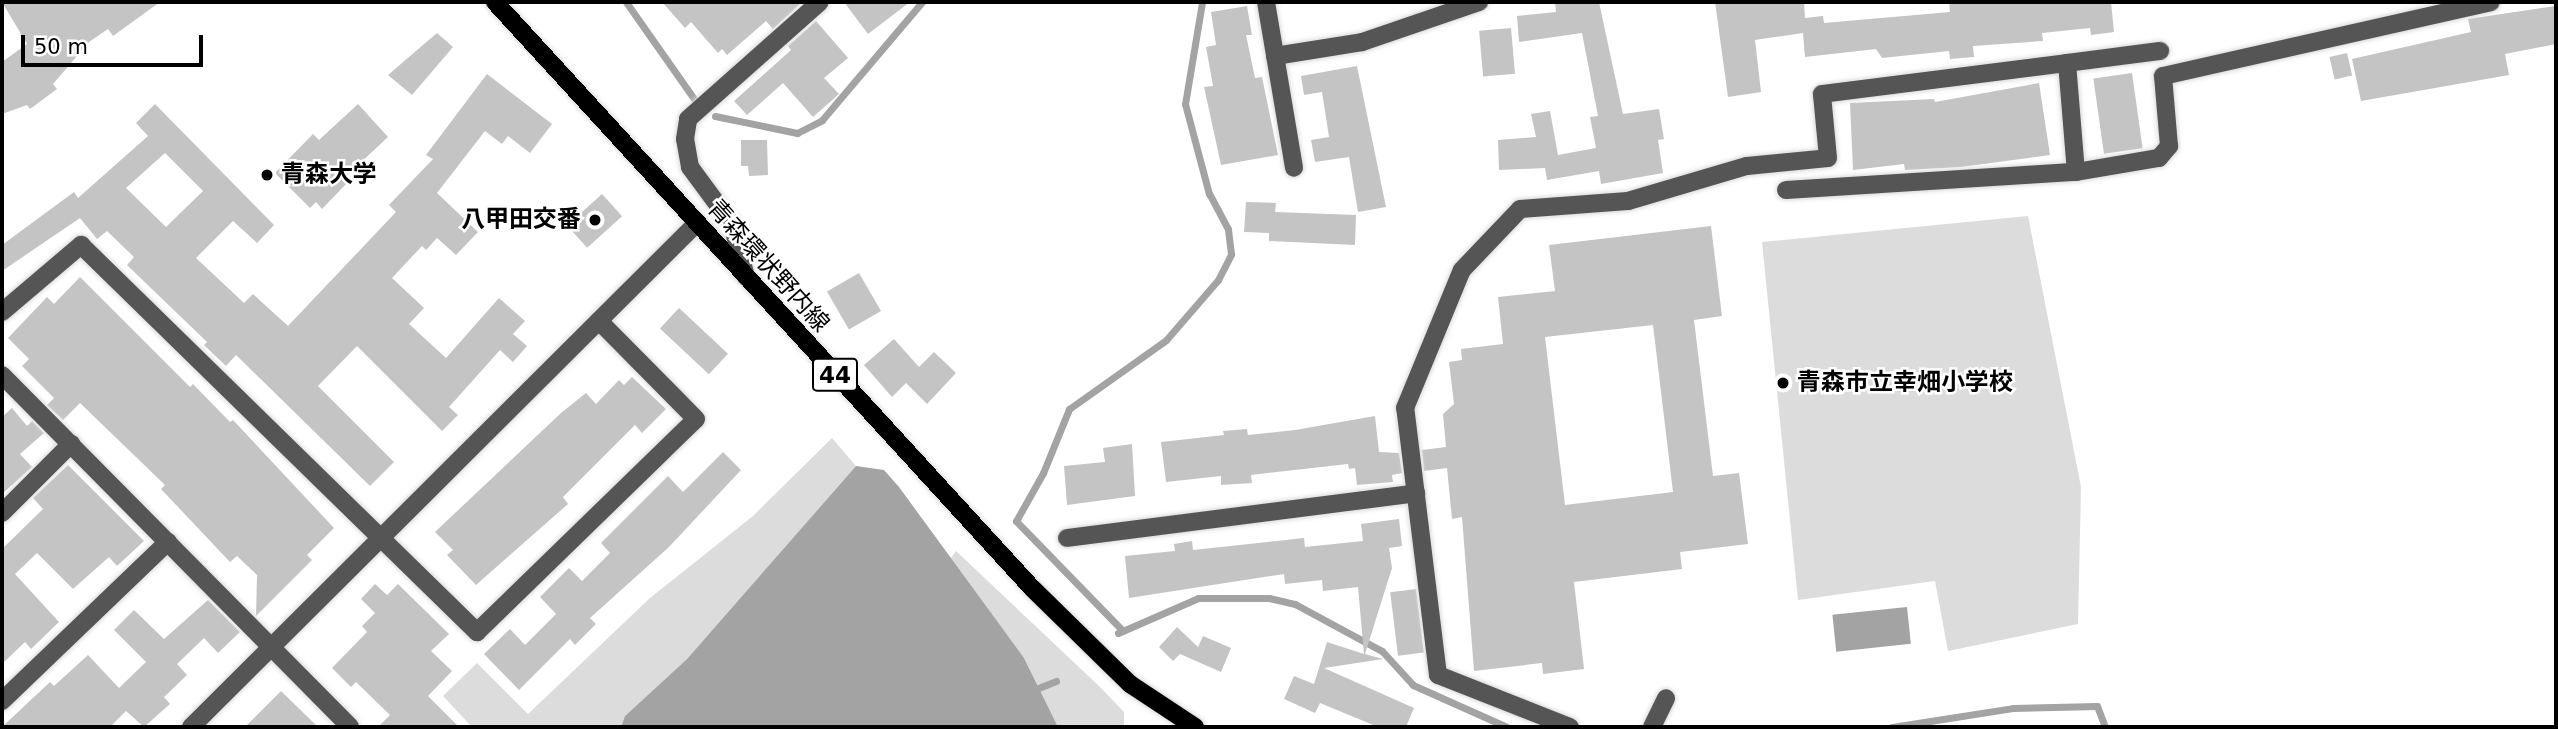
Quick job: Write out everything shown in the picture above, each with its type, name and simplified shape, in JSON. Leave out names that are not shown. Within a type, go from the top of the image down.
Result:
[{"type":"main road","name":"青森環状野内線","points":[[495,2],[1032,588],[1130,684],[1195,727]]},
{"type":"street","points":[[746,277],[732,224],[690,167],[685,139],[688,118],[818,2]]},
{"type":"street","points":[[1266,2],[1294,168]]},
{"type":"street","points":[[1786,190],[2076,172],[2159,158],[2169,146],[2163,76],[2491,2]]},
{"type":"street","points":[[1275,57],[1362,42],[1472,3]]},
{"type":"street","points":[[1570,727],[1438,674],[1405,408],[1462,270],[1520,209],[1628,201],[1747,166],[1828,158],[1822,94],[2160,51]]},
{"type":"street","points":[[2067,63],[2076,172]]},
{"type":"street","points":[[191,727],[697,223]]},
{"type":"street","points":[[2,312],[81,245],[477,632],[696,419],[599,321]]},
{"type":"street","points":[[2,376],[273,646],[350,727]]},
{"type":"street","points":[[2,513],[71,444]]},
{"type":"street","points":[[1067,538],[1416,493]]},
{"type":"street","points":[[2,701],[168,542]]},
{"type":"street","points":[[1652,727],[1666,698]]},
{"type":"shaded area","points":[[2028,216],[2081,487],[2078,624],[1948,651],[1935,581],[1798,600],[1762,242]]},
{"type":"shaded area","points":[[832,438],[856,466],[687,659],[625,716],[621,727],[472,727],[443,696],[477,663],[528,714],[650,598],[753,516]]},
{"type":"shaded area","points":[[856,466],[884,470],[899,487],[1024,658],[1058,727],[621,727],[625,716],[687,659]]},
{"type":"shaded area","points":[[956,551],[1124,712],[1124,727],[1058,727],[1024,658],[950,559]]},
{"type":"shaded area","points":[[1907,607],[1911,644],[1836,652],[1832,615]]},
{"type":"building","points":[[2,2],[160,2],[113,36],[108,29],[89,42],[53,84],[57,89],[30,109],[27,105],[2,114],[2,62],[27,44]]},
{"type":"building","points":[[662,2],[800,4],[773,29],[766,21],[727,55],[722,49],[718,53],[691,22],[685,28]]},
{"type":"building","points":[[844,2],[910,2],[868,34]]},
{"type":"building","points":[[1555,2],[1599,2],[1623,114],[1659,109],[1664,139],[1658,140],[1663,173],[1601,184],[1599,171],[1547,180],[1545,168],[1499,170],[1498,140],[1536,137],[1531,114],[1550,111],[1558,155],[1596,148],[1590,117],[1598,116],[1582,33],[1519,42],[1517,16],[1556,12]]},
{"type":"building","points":[[1715,2],[1804,2],[1805,18],[1823,16],[1824,23],[1950,12],[1949,2],[2111,2],[2114,32],[2091,35],[2090,28],[2042,33],[2043,41],[1973,46],[1974,57],[1950,59],[1949,51],[1882,58],[1876,49],[1805,57],[1803,33],[1755,40],[1761,92],[1728,97]]},
{"type":"building","points":[[1247,6],[1252,35],[1246,35],[1255,78],[1262,77],[1278,155],[1221,165],[1204,87],[1213,86],[1206,47],[1216,45],[1211,12]]},
{"type":"building","points":[[2556,6],[2556,44],[2505,54],[2509,75],[2361,101],[2352,59],[2471,32],[2468,19]]},
{"type":"building","points":[[816,21],[848,58],[824,78],[839,94],[813,117],[783,83],[747,115],[734,101],[791,50],[788,46]]},
{"type":"building","points":[[1511,28],[1515,74],[1483,77],[1479,31]]},
{"type":"building","points":[[437,33],[453,47],[412,95],[388,75]]},
{"type":"building","points":[[2347,53],[2352,75],[2335,79],[2329,57]]},
{"type":"building","points":[[1357,66],[1386,207],[1358,212],[1349,157],[1315,162],[1311,140],[1329,137],[1322,92],[1304,95],[1301,76]]},
{"type":"building","points":[[2132,73],[2143,148],[2104,154],[2093,78]]},
{"type":"building","points":[[487,74],[552,124],[530,153],[508,136],[502,144],[485,131],[437,193],[478,232],[456,255],[437,238],[426,250],[422,246],[392,278],[424,308],[409,324],[446,358],[499,298],[525,321],[513,334],[527,346],[513,362],[500,350],[449,407],[458,415],[442,431],[357,346],[318,386],[394,462],[370,486],[236,355],[226,366],[204,345],[207,342],[127,265],[134,257],[107,231],[97,239],[80,218],[2,271],[2,245],[74,192],[78,198],[148,136],[136,123],[155,104],[274,225],[257,243],[233,221],[196,258],[244,303],[253,294],[288,326],[396,212],[389,205],[433,159],[426,155]],"holes":[[[165,153],[203,191],[166,227],[126,188]]]},
{"type":"building","points":[[2039,83],[2050,155],[1961,167],[1905,170],[1904,164],[1853,170],[1850,103],[1934,99],[1935,102]]},
{"type":"building","points":[[358,104],[388,137],[343,179],[347,183],[322,209],[316,202],[310,208],[275,173],[313,134],[319,140]]},
{"type":"building","points":[[741,140],[767,140],[768,175],[749,176],[748,166],[741,166]]},
{"type":"building","name":"八甲田交番","points":[[602,194],[622,216],[587,248],[567,225]]},
{"type":"building","points":[[1246,202],[1276,203],[1275,212],[1356,215],[1355,245],[1269,241],[1269,233],[1244,232]]},
{"type":"building","points":[[1711,226],[1722,316],[1694,320],[1713,476],[1739,473],[1748,544],[1680,552],[1682,569],[1574,582],[1584,669],[1543,674],[1542,663],[1474,671],[1462,517],[1452,519],[1447,468],[1424,471],[1422,450],[1446,447],[1443,414],[1454,404],[1449,362],[1462,360],[1461,349],[1503,344],[1498,297],[1555,291],[1549,245]],"holes":[[[1653,325],[1673,492],[1565,505],[1545,337]]]},
{"type":"building","points":[[859,273],[881,311],[849,330],[827,292]]},
{"type":"building","points":[[80,277],[190,387],[193,384],[230,422],[233,420],[334,528],[307,555],[312,560],[256,616],[257,575],[237,556],[230,562],[161,489],[165,485],[80,403],[63,420],[47,405],[54,398],[22,366],[29,359],[8,338],[47,297],[54,304]]},
{"type":"building","points":[[679,308],[728,354],[709,374],[660,328]]},
{"type":"building","points":[[894,339],[919,367],[934,352],[956,373],[927,404],[906,383],[892,397],[864,365]]},
{"type":"building","points":[[632,377],[666,409],[642,433],[635,425],[563,497],[568,504],[476,585],[447,555],[453,550],[435,532],[561,413],[586,393],[596,404],[619,380],[624,385]]},
{"type":"building","points":[[12,408],[27,426],[32,421],[44,433],[20,454],[32,467],[2,494],[2,417]]},
{"type":"building","points":[[1375,416],[1379,452],[1399,453],[1402,473],[1392,475],[1393,482],[1357,485],[1355,468],[1349,469],[1348,464],[1251,475],[1252,483],[1221,485],[1221,476],[1166,482],[1161,442],[1224,435],[1223,431],[1247,429],[1248,435],[1295,430]]},
{"type":"building","points":[[1132,444],[1135,496],[1067,505],[1064,466],[1105,462],[1103,448]]},
{"type":"building","points":[[723,452],[741,470],[669,547],[590,618],[596,624],[575,645],[570,639],[519,690],[484,654],[510,629],[525,645],[556,614],[540,597],[569,568],[582,581],[610,553],[601,543],[668,476],[683,492]]},
{"type":"building","points":[[68,465],[144,541],[117,566],[109,557],[73,589],[37,553],[15,574],[59,622],[31,649],[25,642],[2,664],[2,549],[43,509],[33,498]]},
{"type":"building","points":[[1399,519],[1402,546],[1389,548],[1392,568],[1365,654],[1383,659],[1324,668],[1414,708],[1406,727],[1378,727],[1320,703],[1315,713],[1284,699],[1294,676],[1314,684],[1327,642],[1364,654],[1358,587],[1323,591],[1322,580],[1285,584],[1284,574],[1129,598],[1125,556],[1175,551],[1174,544],[1192,541],[1193,550],[1304,538],[1305,547],[1363,541],[1361,524]]},
{"type":"building","points":[[375,584],[387,595],[398,584],[449,634],[431,651],[452,671],[428,696],[459,727],[378,727],[390,715],[356,682],[351,687],[332,668],[367,632],[362,626],[375,613],[361,599]]},
{"type":"building","points":[[1416,589],[1424,653],[1398,656],[1390,592]]},
{"type":"building","points":[[208,600],[240,632],[218,653],[204,638],[177,664],[187,675],[164,697],[170,704],[144,727],[126,711],[110,727],[2,727],[50,682],[54,686],[88,655],[119,688],[146,662],[114,630],[134,610],[164,639]]},
{"type":"building","points":[[1177,627],[1198,647],[1203,636],[1231,648],[1221,672],[1180,654],[1173,661],[1159,647]]},
{"type":"building","points":[[281,691],[318,727],[245,727]]},
{"type":"waterway","points":[[626,2],[695,100]]},
{"type":"waterway","points":[[715,116],[797,133],[822,120],[922,2]]},
{"type":"waterway","points":[[1122,630],[1016,521],[1043,473],[1069,409],[1166,340],[1218,280],[1231,254],[1228,229],[1209,194],[1185,104],[1202,2]]},
{"type":"waterway","points":[[1118,633],[1198,598],[1269,598],[1295,604],[1382,651],[1413,685],[1507,727]]},
{"type":"waterway","points":[[1031,691],[1056,681]]},
{"type":"waterway","points":[[1892,727],[2013,708],[2097,706],[2105,727]]},
{"type":"place","name":"青森大学","points":[[267,175]]},
{"type":"place","name":"八甲田交番","points":[[595,220]]},
{"type":"place","name":"青森市立幸畑小学校","points":[[1783,383]]}]
